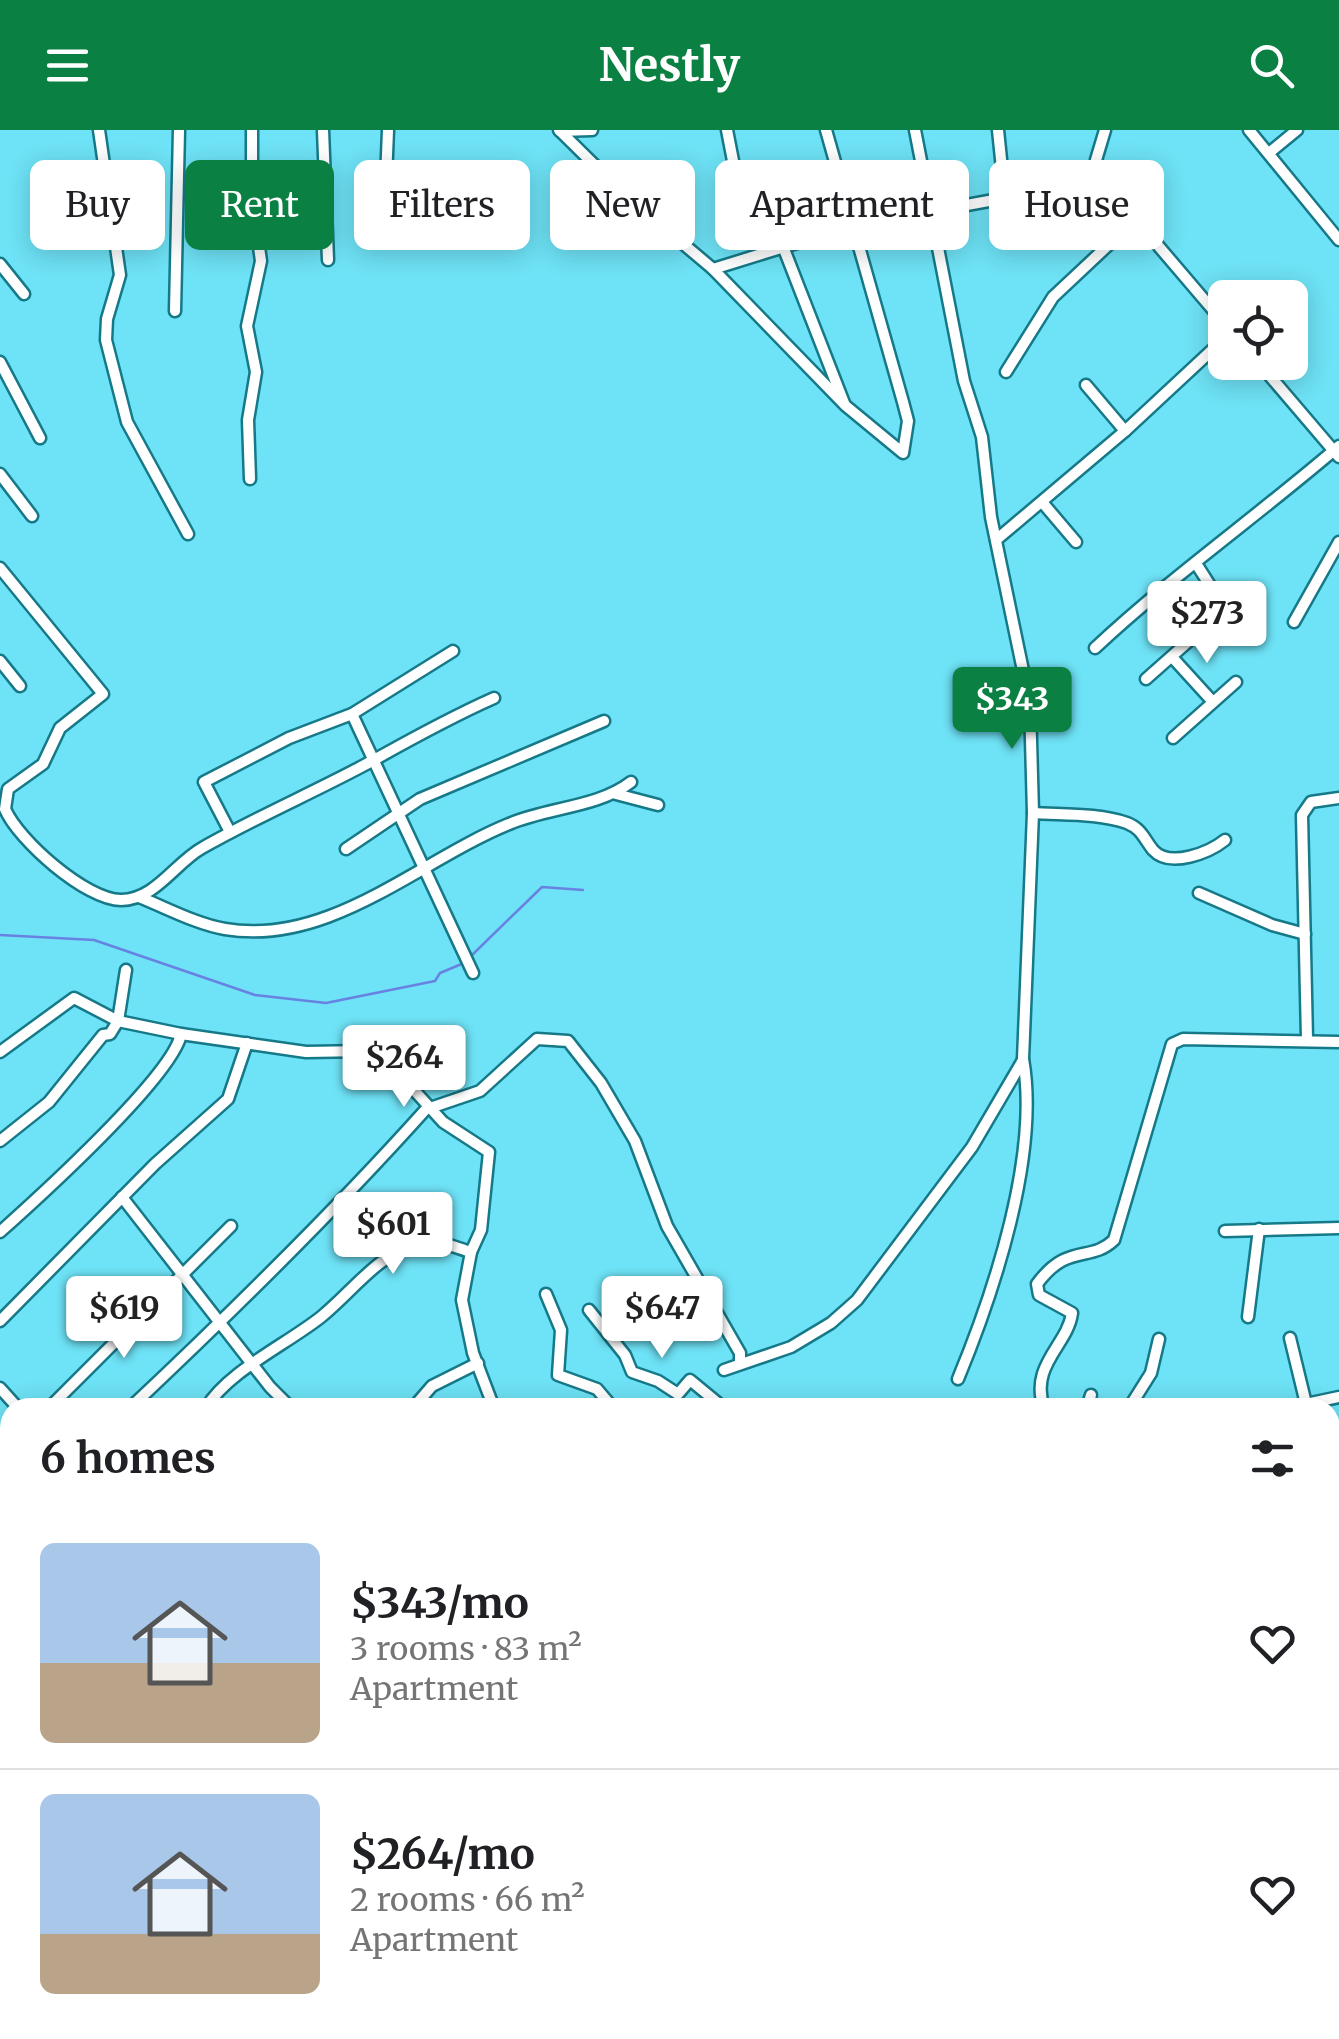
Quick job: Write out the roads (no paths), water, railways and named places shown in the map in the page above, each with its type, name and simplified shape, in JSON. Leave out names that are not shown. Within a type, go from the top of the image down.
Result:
[{"type":"street","points":[[99,130],[120,275],[107,319],[106,340],[127,422],[188,534]]},
{"type":"street","points":[[175,311],[179,130]]},
{"type":"street","points":[[250,480],[248,420],[256,372],[247,326],[261,261],[252,198],[252,130]]},
{"type":"street","points":[[323,130],[328,260]]},
{"type":"street","points":[[387,160],[388,130]]},
{"type":"street","points":[[560,130],[592,130]]},
{"type":"street","points":[[560,130],[623,193],[713,269],[846,406],[903,453],[908,422],[904,402],[859,250]]},
{"type":"street","points":[[727,130],[733,160]]},
{"type":"street","points":[[826,130],[834,160]]},
{"type":"street","points":[[915,130],[921,160]]},
{"type":"street","points":[[969,204],[1005,198],[998,130]]},
{"type":"street","points":[[1096,160],[1105,130]]},
{"type":"street","points":[[1249,130],[1339,240]]},
{"type":"street","points":[[1269,153],[1297,130]]},
{"type":"street","points":[[713,269],[780,250]]},
{"type":"street","points":[[784,250],[815,318],[846,406]]},
{"type":"street","points":[[939,250],[964,381],[982,437],[996,540],[1030,704],[1034,813],[1023,1059],[1027,1099],[1014,1193],[984,1314],[958,1379]]},
{"type":"street","points":[[1006,372],[1054,297],[1103,250]]},
{"type":"street","points":[[1161,250],[1208,304]]},
{"type":"street","points":[[0,264],[24,294]]},
{"type":"street","points":[[996,540],[1125,431],[1208,354]]},
{"type":"street","points":[[0,362],[40,438]]},
{"type":"street","points":[[1095,648],[1156,593],[1337,452],[1274,380]]},
{"type":"street","points":[[1086,386],[1125,431]]},
{"type":"street","points":[[0,474],[32,516]]},
{"type":"street","points":[[1042,502],[1076,542]]},
{"type":"street","points":[[1294,622],[1339,542]]},
{"type":"street","points":[[1146,679],[1225,608],[1197,564]]},
{"type":"street","points":[[0,568],[103,694],[60,728],[43,764],[8,789],[5,809],[65,878],[117,900],[139,897],[225,929],[260,932],[331,914],[513,822],[616,794],[631,782]]},
{"type":"street","points":[[230,832],[204,782],[289,738],[352,714],[453,650]]},
{"type":"street","points":[[1172,657],[1213,702]]},
{"type":"street","points":[[0,661],[20,686]]},
{"type":"street","points":[[1173,738],[1236,682]]},
{"type":"street","points":[[139,897],[193,853],[230,832],[371,761],[424,728],[494,698]]},
{"type":"street","points":[[352,714],[473,973]]},
{"type":"street","points":[[346,849],[398,813],[459,781],[604,722]]},
{"type":"street","points":[[616,794],[658,804]]},
{"type":"street","points":[[1307,1040],[1302,816],[1311,802],[1339,798]]},
{"type":"street","points":[[1034,813],[1124,822],[1142,832],[1155,852],[1164,856],[1199,855],[1225,840]]},
{"type":"street","points":[[1199,893],[1272,925],[1305,934]]},
{"type":"street","points":[[0,1142],[49,1102],[118,1021],[126,970]]},
{"type":"street","points":[[0,1052],[74,998],[118,1021],[181,1034],[306,1052],[365,1051],[413,1089],[428,1108],[490,1152],[482,1230],[471,1252],[462,1300],[490,1398]]},
{"type":"street","points":[[0,1232],[85,1154],[172,1058],[181,1034]]},
{"type":"street","points":[[141,1398],[308,1231],[334,1212],[428,1108],[480,1092],[537,1039],[568,1042],[601,1083],[635,1141],[667,1226],[715,1316],[740,1353],[740,1362]]},
{"type":"street","points":[[1042,1398],[1040,1390],[1051,1350],[1069,1327],[1072,1313],[1039,1295],[1037,1284],[1061,1258],[1107,1247],[1114,1240],[1172,1044],[1183,1039],[1339,1042]]},
{"type":"street","points":[[0,1321],[122,1197],[228,1099],[246,1043]]},
{"type":"street","points":[[724,1370],[791,1347],[831,1323],[857,1300],[972,1147],[1023,1059]]},
{"type":"street","points":[[122,1197],[281,1398]]},
{"type":"street","points":[[59,1398],[232,1226]]},
{"type":"street","points":[[1225,1230],[1339,1228]]},
{"type":"street","points":[[1248,1317],[1258,1229]]},
{"type":"street","points":[[214,1398],[228,1380],[254,1366],[321,1316],[389,1254],[424,1240],[471,1252]]},
{"type":"street","points":[[546,1294],[561,1330],[558,1376],[596,1389],[604,1398]]},
{"type":"street","points":[[590,1310],[625,1356],[632,1372],[658,1380],[678,1394]]},
{"type":"street","points":[[1290,1338],[1304,1398]]},
{"type":"street","points":[[1135,1398],[1151,1372],[1159,1339]]},
{"type":"street","points":[[422,1398],[432,1386],[478,1363]]},
{"type":"street","points":[[677,1398],[690,1380],[712,1398]]},
{"type":"waterway","points":[[470,957],[542,887],[583,890]]},
{"type":"waterway","points":[[0,935],[94,940],[255,995],[326,1003],[435,981],[440,973],[464,963]]}]
